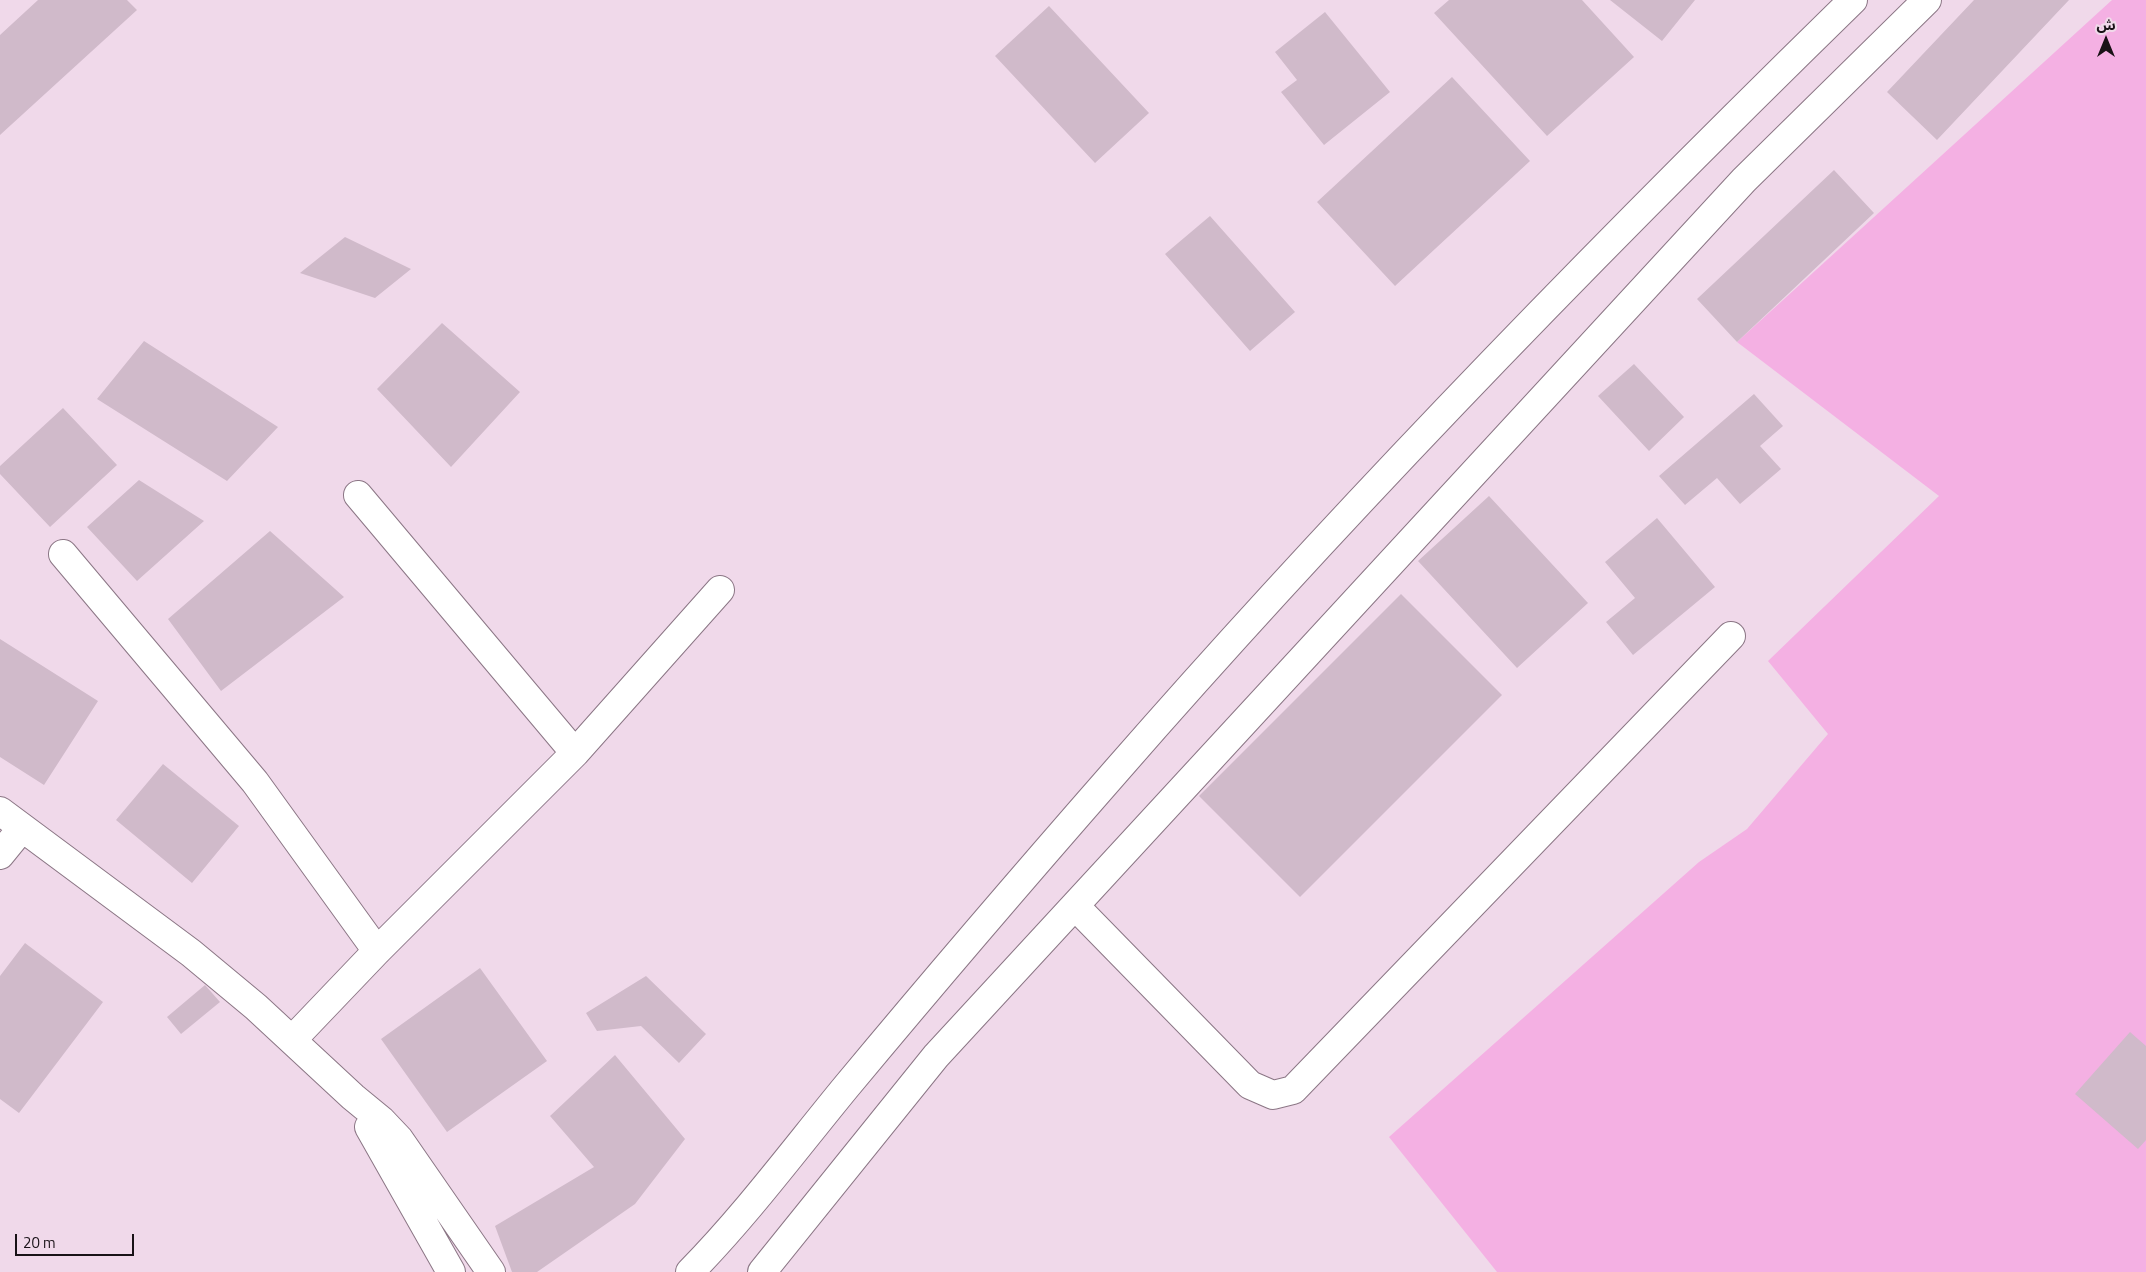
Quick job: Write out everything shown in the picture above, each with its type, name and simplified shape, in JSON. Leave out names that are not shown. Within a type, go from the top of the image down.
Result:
[{"type":"street","points":[[690,1272],[992,913],[1171,708],[1362,499],[1571,280],[1715,134],[1854,0]]},
{"type":"street","points":[[762,1272],[936,1056],[1076,907],[1744,180],[1927,0]]},
{"type":"street","points":[[358,495],[575,754]]},
{"type":"street","points":[[63,554],[255,782],[376,951]]},
{"type":"street","points":[[292,1040],[376,951],[575,754],[720,590]]},
{"type":"street","points":[[1076,907],[1250,1085],[1274,1095],[1293,1090],[1731,636]]},
{"type":"street","points":[[0,811],[191,953],[381,1120],[395,1134],[491,1272]]},
{"type":"street","points":[[0,855],[22,828]]},
{"type":"street","points":[[353,1097],[451,1272]]},
{"type":"shaded area","points":[[2112,0],[2146,0],[2146,1272],[1497,1272],[1389,1137],[1699,862],[1747,829],[1828,734],[1768,661],[1939,496],[1737,342]]},
{"type":"building","points":[[38,0],[127,0],[137,10],[0,135],[0,35]]},
{"type":"building","points":[[1449,0],[1582,0],[1634,57],[1547,136],[1434,13]]},
{"type":"building","points":[[1610,0],[1695,0],[1662,41]]},
{"type":"building","points":[[1974,0],[2069,0],[1937,140],[1887,92]]},
{"type":"building","points":[[1049,6],[1149,113],[1095,163],[995,56]]},
{"type":"building","points":[[1325,12],[1390,92],[1324,145],[1281,92],[1297,80],[1275,52]]},
{"type":"building","points":[[1452,77],[1530,161],[1395,286],[1317,202]]},
{"type":"building","points":[[1834,170],[1874,213],[1737,342],[1697,299]]},
{"type":"building","points":[[1210,216],[1295,312],[1250,351],[1165,254]]},
{"type":"building","points":[[345,237],[411,269],[375,298],[300,273]]},
{"type":"building","points":[[442,323],[520,392],[451,467],[377,389]]},
{"type":"building","points":[[144,341],[278,427],[227,481],[97,399]]},
{"type":"building","points":[[1634,364],[1684,417],[1649,451],[1598,396]]},
{"type":"building","points":[[1754,394],[1783,426],[1760,446],[1781,469],[1740,504],[1717,478],[1685,505],[1659,476]]},
{"type":"building","points":[[63,408],[117,465],[50,527],[0,474],[0,466]]},
{"type":"building","points":[[139,480],[204,521],[137,581],[87,527]]},
{"type":"building","points":[[1489,496],[1588,603],[1517,668],[1418,561]]},
{"type":"building","points":[[1657,518],[1715,587],[1633,655],[1606,622],[1635,598],[1605,562]]},
{"type":"building","points":[[270,531],[344,597],[221,691],[168,619]]},
{"type":"building","points":[[1401,594],[1502,695],[1300,897],[1199,796]]},
{"type":"building","points":[[0,639],[98,701],[44,785],[0,757]]},
{"type":"building","points":[[163,764],[239,826],[192,883],[116,820]]},
{"type":"building","points":[[25,943],[103,1002],[19,1113],[0,1099],[0,976]]},
{"type":"building","points":[[480,968],[547,1061],[447,1132],[381,1039]]},
{"type":"building","points":[[646,976],[706,1034],[679,1063],[641,1026],[597,1031],[586,1013]]},
{"type":"building","points":[[205,985],[220,1002],[181,1034],[167,1017]]},
{"type":"building","points":[[2130,1032],[2146,1046],[2146,1140],[2138,1149],[2075,1094]]},
{"type":"building","points":[[615,1055],[685,1139],[635,1204],[537,1272],[512,1272],[495,1226],[594,1167],[550,1116]]}]
